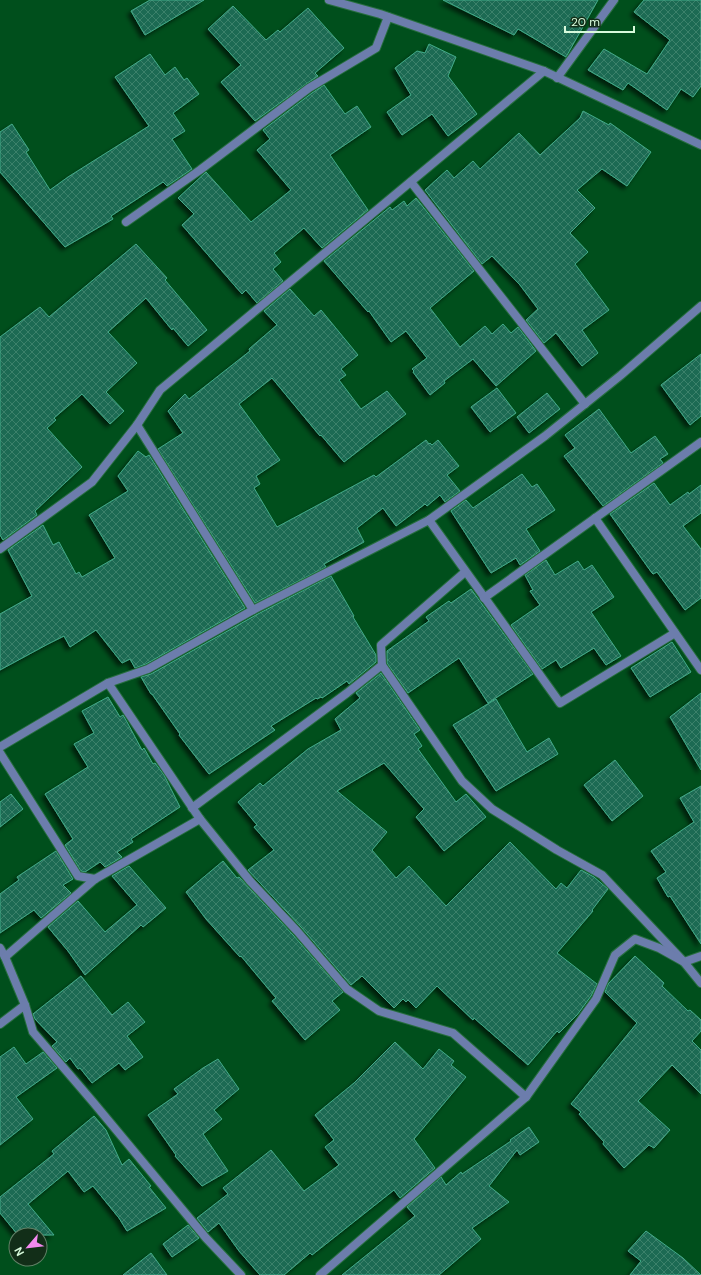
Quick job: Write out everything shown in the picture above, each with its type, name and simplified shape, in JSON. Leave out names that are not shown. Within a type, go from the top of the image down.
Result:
[{"type":"street","points":[[329,0],[388,17],[544,71],[701,145]]},
{"type":"street","points":[[557,78],[614,0]]},
{"type":"street","points":[[126,222],[200,170],[309,88],[376,48],[388,17]]},
{"type":"street","points":[[0,549],[92,482],[137,425],[160,390],[544,71]]},
{"type":"street","points":[[411,182],[585,404]]},
{"type":"street","points":[[0,747],[108,683],[148,669],[253,610],[429,520],[544,436],[585,404],[701,306]]},
{"type":"street","points":[[137,425],[253,610]]},
{"type":"street","points":[[484,598],[701,443]]},
{"type":"street","points":[[595,518],[701,670]]},
{"type":"street","points":[[429,520],[560,703],[675,634]]},
{"type":"street","points":[[465,572],[381,645],[382,665],[462,781],[492,809],[558,850],[602,875],[684,962],[701,983]]},
{"type":"street","points":[[192,808],[347,693],[382,665]]},
{"type":"street","points":[[108,683],[200,819],[250,881],[297,930],[348,989],[379,1011],[453,1033],[526,1097]]},
{"type":"street","points":[[0,753],[78,876],[95,879]]},
{"type":"street","points":[[5,957],[95,879],[200,819]]},
{"type":"street","points":[[320,1275],[526,1097],[596,999],[616,955],[635,939],[658,948],[684,962],[701,956]]},
{"type":"street","points":[[0,948],[25,1005],[33,1032],[206,1238],[241,1275]]},
{"type":"street","points":[[0,1024],[25,1005]]},
{"type":"building","points":[[150,0],[204,0],[145,35],[131,11]]},
{"type":"building","points":[[443,0],[598,0],[566,57],[518,29],[514,35]]},
{"type":"building","points":[[644,0],[701,0],[701,86],[693,97],[681,89],[667,110],[628,83],[623,90],[588,70],[604,49],[647,74],[670,40],[634,12]]},
{"type":"building","points":[[233,6],[266,40],[278,30],[280,32],[308,8],[344,48],[315,73],[318,76],[255,121],[221,82],[241,65],[208,29]]},
{"type":"building","points":[[429,44],[456,57],[448,76],[477,114],[448,136],[432,114],[402,135],[387,112],[411,95],[395,68],[417,51],[425,53]]},
{"type":"building","points":[[150,54],[165,75],[175,67],[184,80],[187,78],[199,94],[173,113],[185,131],[172,139],[192,169],[167,186],[163,182],[111,216],[113,219],[65,247],[0,172],[0,132],[12,124],[29,150],[26,152],[50,190],[149,126],[115,77]]},
{"type":"building","points":[[324,85],[345,114],[357,106],[371,127],[330,155],[368,210],[322,248],[304,228],[274,253],[281,262],[273,269],[283,281],[257,303],[246,290],[242,294],[182,225],[194,214],[178,198],[206,172],[251,222],[291,190],[257,150],[270,139],[263,130]]},
{"type":"building","points":[[583,111],[609,125],[610,123],[651,152],[627,186],[602,169],[577,190],[595,208],[570,233],[588,252],[575,264],[609,310],[582,330],[598,353],[582,366],[556,333],[544,343],[526,320],[538,309],[520,285],[492,256],[482,264],[425,190],[447,170],[454,178],[473,161],[480,169],[519,133],[540,155],[580,118]]},
{"type":"building","points":[[416,198],[474,271],[430,308],[460,347],[485,326],[492,334],[503,324],[511,333],[518,327],[536,351],[496,386],[473,359],[444,381],[445,383],[430,395],[412,369],[427,358],[406,331],[391,342],[369,311],[368,312],[324,261],[390,207],[392,210],[404,201],[407,206]]},
{"type":"building","points":[[136,244],[167,278],[165,280],[207,330],[188,346],[173,328],[172,330],[146,298],[108,332],[137,363],[106,392],[124,411],[110,424],[82,394],[54,418],[56,420],[47,428],[82,467],[35,511],[37,515],[3,540],[0,535],[0,337],[40,307],[49,317]]},
{"type":"building","points":[[290,289],[314,316],[321,310],[358,355],[341,369],[346,375],[339,380],[361,409],[387,391],[406,414],[344,462],[321,435],[320,436],[272,378],[239,404],[280,460],[256,476],[260,484],[254,488],[277,527],[374,475],[376,477],[426,440],[432,445],[438,440],[459,466],[447,475],[460,491],[445,502],[440,495],[427,506],[425,504],[396,526],[383,508],[357,528],[364,542],[324,564],[326,567],[255,603],[158,449],[183,433],[168,411],[185,394],[189,399],[250,351],[249,349],[277,325],[264,311]]},
{"type":"building","points":[[701,354],[701,416],[690,425],[661,385]]},
{"type":"building","points":[[497,388],[516,413],[490,432],[471,407]]},
{"type":"building","points":[[547,393],[560,409],[529,433],[517,417]]},
{"type":"building","points":[[599,409],[631,453],[655,436],[668,454],[660,459],[663,463],[603,506],[564,456],[575,448],[565,435]]},
{"type":"building","points":[[138,451],[146,457],[149,455],[245,608],[146,664],[135,668],[130,659],[122,663],[96,630],[70,647],[64,636],[0,670],[0,614],[32,596],[8,550],[43,525],[53,545],[59,542],[76,574],[79,572],[82,577],[115,558],[89,515],[128,491],[118,476]]},
{"type":"building","points":[[522,474],[532,487],[537,484],[555,510],[526,529],[540,551],[520,565],[516,558],[491,573],[451,511],[466,500],[473,508]]},
{"type":"building","points":[[654,483],[670,505],[701,485],[701,513],[683,526],[701,549],[701,598],[685,610],[657,572],[652,573],[610,514]]},
{"type":"building","points":[[546,560],[555,575],[578,561],[584,570],[592,565],[614,597],[591,612],[621,656],[606,665],[594,648],[561,668],[556,660],[542,669],[511,625],[540,605],[530,591],[533,590],[525,575]]},
{"type":"building","points":[[331,576],[376,655],[376,662],[349,684],[347,681],[322,698],[316,698],[271,726],[275,730],[209,774],[179,735],[180,734],[151,694],[141,677],[151,674],[256,615]]},
{"type":"building","points":[[471,589],[533,674],[488,703],[459,658],[408,693],[387,663],[387,651],[429,621],[426,617],[449,601],[451,603]]},
{"type":"building","points":[[672,642],[691,672],[650,697],[631,668]]},
{"type":"building","points":[[381,673],[420,730],[414,734],[422,746],[418,749],[456,802],[466,794],[486,817],[444,851],[416,817],[424,809],[384,763],[337,791],[387,832],[372,850],[396,878],[409,866],[446,906],[510,842],[556,889],[561,883],[567,888],[581,870],[594,877],[608,889],[592,910],[593,911],[557,953],[597,984],[591,996],[577,1015],[559,1033],[557,1031],[528,1065],[474,1018],[473,1020],[437,986],[416,1008],[408,1000],[406,1002],[403,999],[394,1008],[362,976],[351,985],[301,927],[248,870],[274,850],[254,827],[257,825],[238,802],[260,783],[263,786],[308,749],[341,730],[335,719],[360,698],[356,693]]},
{"type":"building","points":[[701,693],[701,770],[670,717]]},
{"type":"building","points":[[108,697],[120,717],[123,715],[142,750],[144,748],[153,764],[155,763],[164,775],[180,807],[131,839],[133,842],[117,852],[122,857],[105,867],[100,862],[85,872],[81,871],[65,845],[73,839],[45,794],[88,767],[74,744],[94,733],[82,711]]},
{"type":"building","points":[[496,699],[527,752],[549,738],[558,754],[496,791],[453,725]]},
{"type":"building","points":[[615,760],[643,796],[612,821],[584,785]]},
{"type":"building","points":[[701,786],[701,944],[670,896],[668,897],[657,878],[666,872],[651,851],[694,822],[680,798]]},
{"type":"building","points":[[11,794],[23,809],[0,827],[0,802]]},
{"type":"building","points":[[56,851],[73,879],[63,885],[71,893],[41,918],[34,910],[0,933],[0,894],[19,880],[17,877]]},
{"type":"building","points":[[223,861],[237,878],[239,877],[293,935],[343,992],[332,1001],[340,1010],[305,1040],[272,1001],[276,998],[241,956],[240,957],[206,919],[186,892]]},
{"type":"building","points":[[129,866],[166,908],[143,927],[141,925],[85,975],[48,927],[78,901],[105,932],[137,905],[112,876]]},
{"type":"building","points":[[635,956],[664,983],[662,986],[688,1011],[690,1010],[701,1020],[701,1031],[692,1041],[701,1050],[701,1094],[672,1065],[638,1101],[670,1130],[654,1148],[649,1145],[624,1168],[603,1144],[604,1142],[579,1114],[581,1112],[571,1104],[637,1023],[605,992],[608,984]]},
{"type":"building","points":[[81,976],[112,1015],[128,1002],[145,1022],[127,1036],[143,1057],[125,1070],[119,1063],[92,1083],[80,1068],[78,1069],[70,1058],[66,1062],[52,1046],[57,1042],[35,1019],[33,1014]]},
{"type":"building","points":[[395,1042],[423,1069],[439,1049],[454,1061],[451,1065],[466,1077],[414,1139],[435,1168],[400,1198],[394,1190],[312,1255],[310,1253],[284,1275],[260,1275],[239,1251],[219,1223],[208,1232],[197,1218],[228,1194],[223,1188],[271,1150],[304,1191],[339,1165],[325,1147],[334,1140],[315,1115],[354,1083]]},
{"type":"building","points":[[14,1047],[26,1064],[43,1052],[57,1068],[16,1097],[33,1119],[0,1145],[0,1057]]},
{"type":"building","points":[[218,1059],[239,1089],[214,1110],[222,1119],[203,1134],[228,1171],[202,1186],[175,1156],[176,1155],[148,1115],[178,1094],[174,1089]]},
{"type":"building","points":[[94,1116],[106,1130],[122,1165],[129,1159],[151,1186],[149,1187],[166,1208],[127,1231],[119,1218],[93,1186],[84,1192],[68,1171],[28,1204],[47,1227],[11,1227],[0,1213],[0,1197],[54,1154],[52,1151]]},
{"type":"building","points":[[529,1127],[539,1142],[520,1155],[517,1150],[489,1186],[509,1202],[472,1228],[481,1239],[439,1275],[342,1275],[415,1216],[407,1207],[441,1177],[446,1185],[461,1172],[462,1174]]},
{"type":"building","points":[[188,1225],[199,1238],[172,1257],[163,1244]]},
{"type":"building","points":[[48,1228],[54,1235],[48,1235]]},
{"type":"building","points":[[646,1231],[683,1258],[701,1275],[630,1275],[641,1261],[628,1251]]},
{"type":"building","points":[[151,1253],[167,1275],[123,1275]]}]
